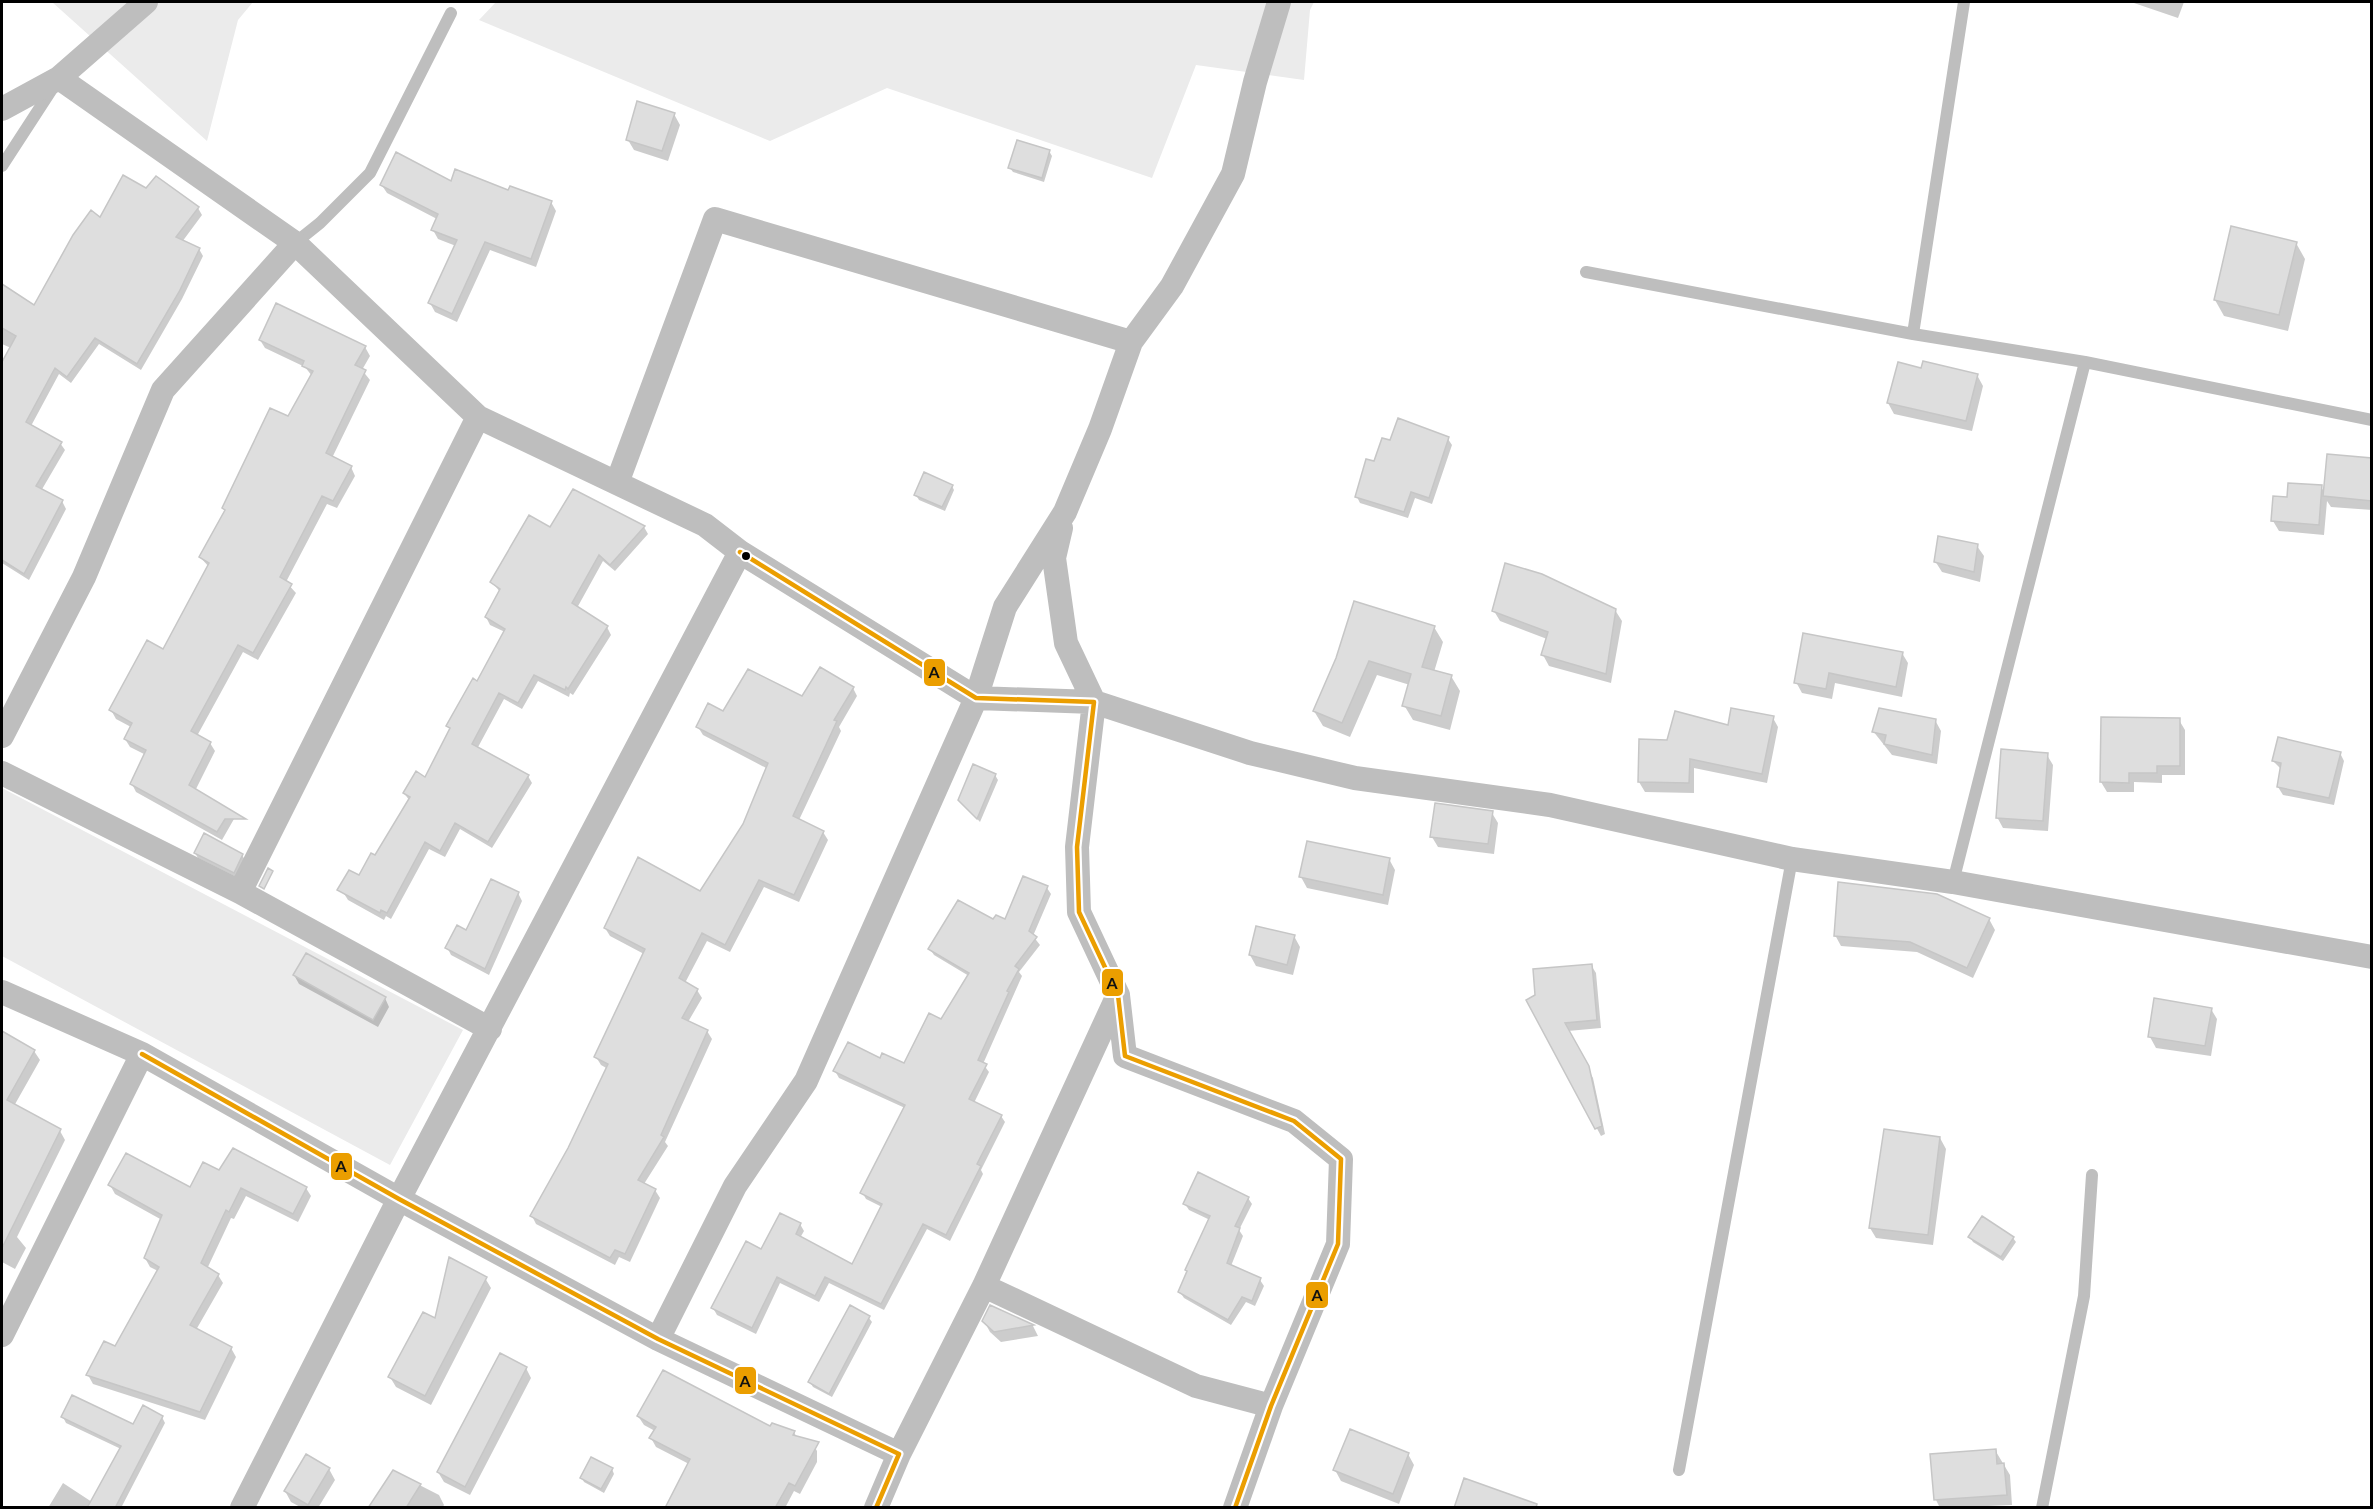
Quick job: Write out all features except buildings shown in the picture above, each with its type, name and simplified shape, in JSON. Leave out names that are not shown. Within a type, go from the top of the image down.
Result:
[{"type":"street","points":[[2,109],[59,78],[146,2]]},
{"type":"street","points":[[658,1339],[735,1186],[806,1081],[975,698],[1005,607],[1065,512],[1100,429],[1131,342],[1172,286],[1233,174],[1255,82],[1279,2]]},
{"type":"street","points":[[59,78],[295,243],[478,417],[705,525],[740,552],[975,698],[1094,702],[1250,753],[1354,778],[1550,805],[1792,859],[1953,882],[2372,957]]},
{"type":"street","points":[[617,483],[715,219],[1131,342]]},
{"type":"street","points":[[2,736],[84,577],[163,390],[295,243]]},
{"type":"street","points":[[240,892],[478,417]]},
{"type":"street","points":[[1065,512],[1054,558],[1066,643],[1094,702],[1077,847],[1079,912],[1118,995],[1125,1056],[1294,1121],[1341,1159],[1338,1244],[1271,1406],[1235,1508]]},
{"type":"street","points":[[242,1508],[399,1198],[740,552]]},
{"type":"street","points":[[2,773],[240,892],[490,1029]]},
{"type":"street","points":[[2,992],[142,1053],[399,1198],[658,1339],[899,1454]]},
{"type":"street","points":[[876,1508],[899,1454],[984,1286],[1118,995]]},
{"type":"street","points":[[2,1335],[142,1053]]},
{"type":"street","points":[[984,1286],[1196,1386],[1271,1406]]},
{"type":"lane","points":[[1913,334],[1964,2]]},
{"type":"lane","points":[[295,243],[320,223],[370,173],[452,13]]},
{"type":"lane","points":[[2,166],[59,78]]},
{"type":"lane","points":[[1586,272],[1913,334],[2085,362],[2372,420]]},
{"type":"lane","points":[[1953,882],[2085,362]]},
{"type":"lane","points":[[1679,1470],[1792,859]]},
{"type":"lane","points":[[2042,1508],[2084,1296],[2092,1175]]},
{"type":"shaded area","points":[[52,2],[253,2],[238,20],[207,141]]},
{"type":"shaded area","points":[[496,2],[1314,2],[1310,10],[1304,80],[1196,65],[1152,178],[887,88],[770,141],[479,20]]},
{"type":"shaded area","points":[[2,788],[463,1030],[390,1165],[2,956]]},
{"type":"transit line","name":"A","points":[[740,552],[976,698],[1094,702],[1077,847],[1079,912],[1118,995],[1125,1056],[1294,1121],[1341,1159],[1338,1244],[1271,1406],[1235,1508]]},
{"type":"transit line","name":"A","points":[[142,1054],[399,1199],[658,1339],[899,1454],[876,1508]]}]
